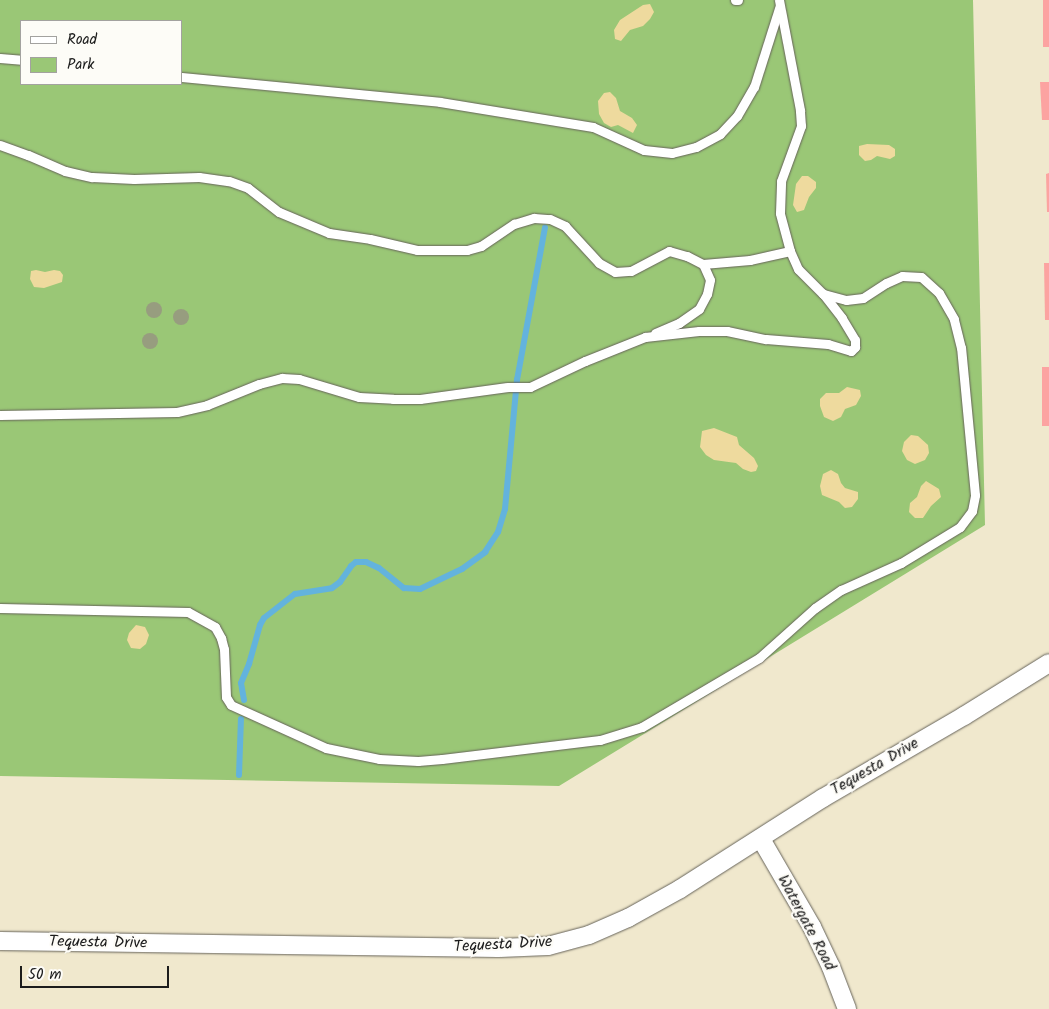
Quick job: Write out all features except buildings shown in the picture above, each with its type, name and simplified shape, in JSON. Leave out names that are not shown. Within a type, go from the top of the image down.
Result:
[{"type":"street","name":"Tequesta Drive","points":[[0,942],[468,948],[548,946],[589,935],[628,918],[680,890],[824,798],[964,716],[1049,663]]},
{"type":"street","name":"Watergate Road","points":[[760,839],[812,927],[831,967],[847,1009]]},
{"type":"lane","points":[[182,77],[440,102],[593,127],[644,150],[672,153],[696,147],[720,134],[737,116],[754,87],[780,3]]},
{"type":"lane","points":[[645,337],[698,331],[727,331],[766,339],[828,344],[851,350],[855,347],[855,340],[842,318],[823,294],[798,269],[790,251],[780,213],[782,181],[800,126],[800,110],[780,3]]},
{"type":"lane","points":[[0,58],[20,60]]},
{"type":"lane","points":[[0,145],[65,171],[92,177],[134,179],[199,177],[229,181],[248,188],[279,212],[329,234],[370,239],[417,250],[466,250],[481,246],[514,224],[550,219],[565,226],[599,263],[615,272],[631,271],[669,251],[687,256],[703,264],[750,260],[790,251]]},
{"type":"lane","points":[[0,415],[177,412],[207,405],[259,384],[282,378],[299,379],[359,397],[420,399],[508,387],[530,387],[585,361],[680,323],[699,309],[708,294],[710,280],[703,264]]},
{"type":"lane","points":[[0,608],[188,612],[214,627],[221,638],[224,649],[226,697],[231,705],[326,748],[379,759],[418,761],[442,759],[600,740],[642,727],[759,658],[815,608],[841,590],[901,564],[960,527],[972,511],[975,494],[961,348],[954,318],[940,293],[921,277],[902,276],[863,298],[846,300],[823,294]]},
{"type":"green space","points":[[0,0],[973,0],[985,525],[559,786],[0,776]]},
{"type":"sand","points":[[650,4],[654,12],[643,26],[630,30],[621,41],[615,39],[614,30],[620,20],[643,5]]},
{"type":"sand","points":[[610,92],[616,98],[620,111],[632,118],[637,125],[633,133],[618,125],[611,127],[604,123],[599,114],[598,101],[604,93]]},
{"type":"sand","points":[[867,144],[889,145],[895,149],[895,156],[890,159],[877,156],[865,161],[859,155],[859,146]]},
{"type":"sand","points":[[802,176],[808,176],[816,182],[816,188],[809,197],[804,210],[797,212],[793,205],[796,184]]},
{"type":"sand","points":[[31,271],[45,272],[60,271],[63,275],[62,282],[44,288],[34,287],[30,279]]},
{"type":"sand","points":[[847,387],[860,390],[861,396],[856,405],[845,409],[841,417],[833,421],[824,417],[820,406],[820,399],[826,393],[839,393]]},
{"type":"sand","points":[[714,428],[737,437],[739,445],[754,458],[758,466],[756,471],[751,472],[743,469],[736,463],[714,460],[706,455],[700,447],[702,431]]},
{"type":"sand","points":[[911,435],[918,436],[928,445],[929,453],[925,460],[915,464],[907,460],[902,451],[904,442]]},
{"type":"sand","points":[[831,470],[838,474],[845,488],[858,492],[858,499],[852,507],[845,508],[839,502],[822,495],[820,486],[823,474]]},
{"type":"sand","points":[[926,481],[939,489],[941,497],[931,506],[923,518],[915,518],[909,512],[910,503],[917,497],[921,486]]},
{"type":"sand","points":[[136,625],[145,627],[149,635],[146,644],[140,649],[131,648],[127,640],[129,633]]},
{"type":"waterway","points":[[244,700],[241,683],[249,664],[260,625],[264,618],[295,594],[332,588],[340,582],[356,562],[366,562],[379,568],[404,588],[420,589],[462,569],[485,552],[498,532],[505,509],[517,380],[545,228]]},
{"type":"waterway","points":[[239,775],[241,719]]}]
